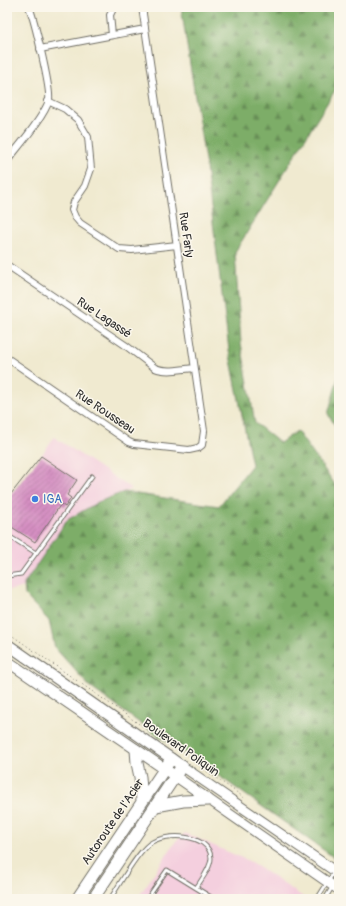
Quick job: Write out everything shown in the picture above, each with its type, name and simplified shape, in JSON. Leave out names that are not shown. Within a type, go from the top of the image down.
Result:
[{"type":"highway","points":[[136,750],[142,801]]},
{"type":"highway","name":"Autoroute de l'Acier","points":[[77,899],[142,801],[172,759]]},
{"type":"highway","points":[[93,899],[182,766]]},
{"type":"highway","points":[[156,806],[183,801],[208,800]]},
{"type":"main road","name":"Boulevard Poliquin","points":[[7,644],[137,733],[182,766]]},
{"type":"main road","points":[[7,661],[175,776]]},
{"type":"street","points":[[7,161],[41,117],[48,101],[49,87],[29,7]]},
{"type":"street","points":[[112,35],[110,15],[114,7]]},
{"type":"street","name":"Rue Farly","points":[[142,7],[204,431],[202,445]]},
{"type":"street","points":[[40,49],[145,29]]},
{"type":"street","points":[[48,101],[65,109],[78,120],[88,137],[91,169],[85,186],[74,202],[72,210],[80,223],[119,249],[132,250],[177,245]]},
{"type":"street","name":"Rue Lagassé","points":[[7,265],[125,345],[155,368],[168,371],[194,368]]},
{"type":"street","name":"Rue Rousseau","points":[[7,358],[129,442],[134,444],[189,450],[198,448],[202,445]]},
{"type":"street","name":"Boulevard Poliquin","points":[[182,766],[337,874]]},
{"type":"street","points":[[175,776],[333,886]]},
{"type":"lane","points":[[7,576],[21,574],[92,476]]},
{"type":"lane","points":[[7,535],[36,553]]},
{"type":"lane","points":[[110,899],[140,853],[149,844],[159,839],[168,837],[180,836],[193,839],[209,850],[211,857],[210,864],[196,888]]},
{"type":"lane","points":[[147,899],[168,870],[214,899]]},
{"type":"lane","points":[[325,899],[333,886],[337,874]]},
{"type":"lane","points":[[317,899],[333,886],[337,874]]},
{"type":"path","name":"Boulevard Poliquin","points":[[7,632],[151,732],[183,751],[199,766],[242,796],[244,800]]},
{"type":"shaded area","points":[[54,437],[132,489],[98,502],[67,520],[24,584],[25,587],[7,591],[7,488],[13,492]]},
{"type":"shaded area","points":[[185,833],[251,862],[306,899],[137,899],[176,841]]},
{"type":"green space","points":[[181,7],[332,7],[339,13],[339,84],[235,252],[241,343],[255,423],[280,443],[297,431],[339,490],[339,861],[198,761],[155,734],[90,687],[55,648],[49,621],[25,595],[24,584],[67,520],[98,502],[124,492],[219,506],[252,465],[229,350],[206,167]]},
{"type":"green space","points":[[339,374],[339,432],[328,414]]},
{"type":"building","points":[[41,456],[77,480],[67,495],[71,498],[65,507],[61,504],[35,542],[7,524],[7,499]]},
{"type":"place","name":"IGA","points":[[35,499]]}]
